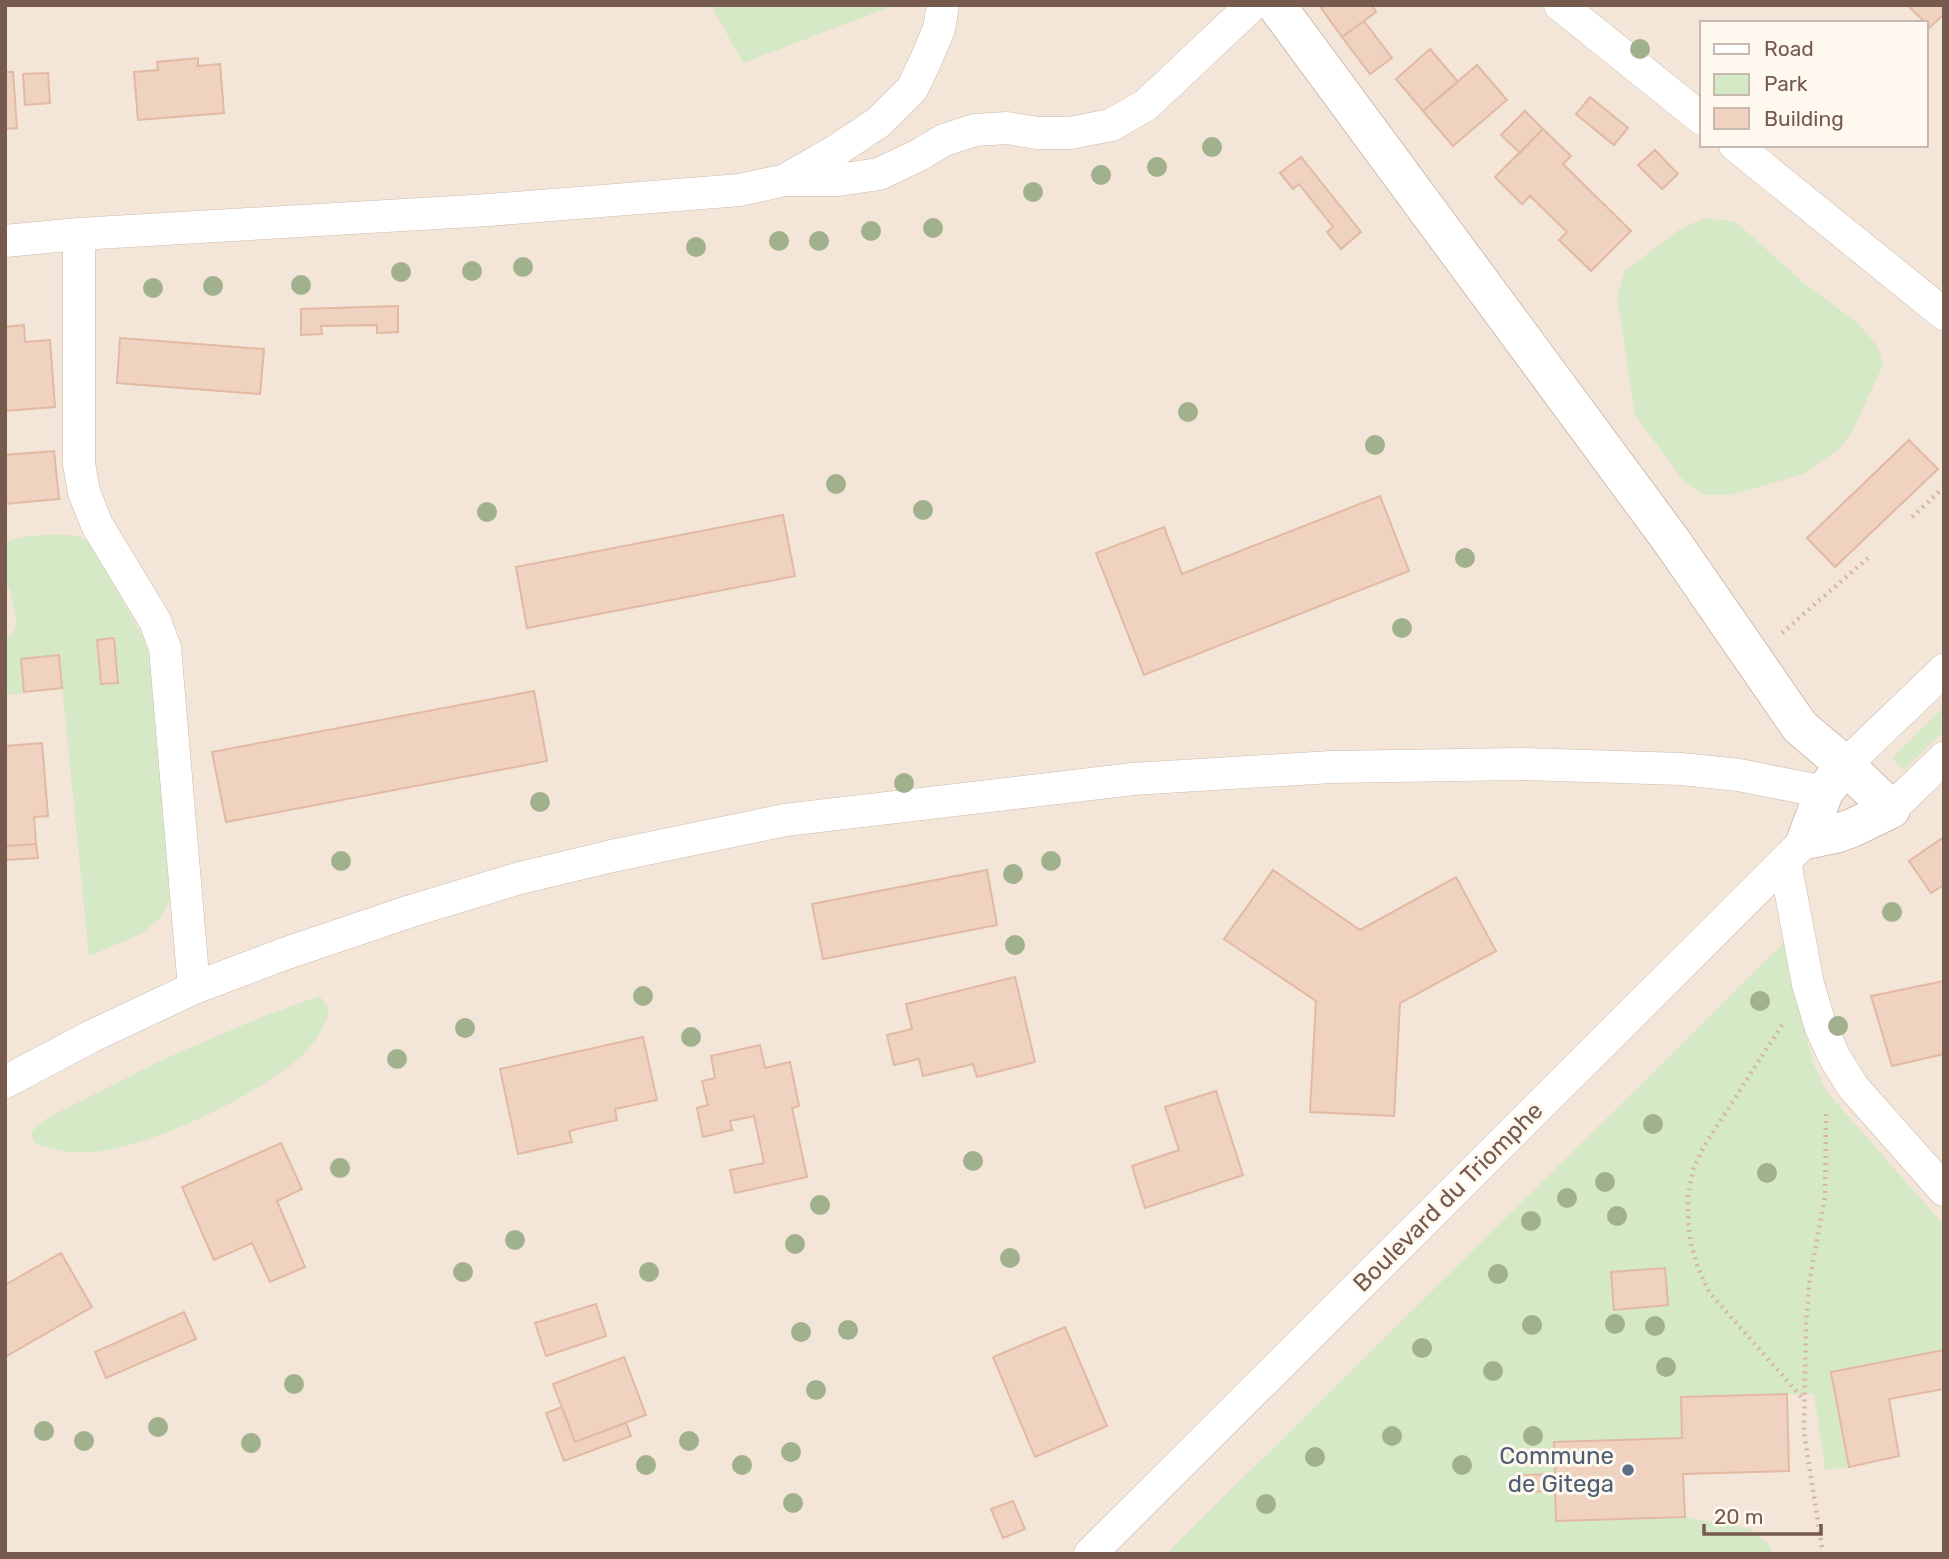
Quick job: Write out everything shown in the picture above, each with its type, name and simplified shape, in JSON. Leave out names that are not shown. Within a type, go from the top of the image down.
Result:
[{"type":"street","points":[[785,180],[879,122],[912,89],[939,29],[943,5]]},
{"type":"street","points":[[5,241],[740,190],[785,180],[838,180],[878,174],[944,140],[975,130],[1007,128],[1037,133],[1070,133],[1111,125],[1146,105],[1252,5]]},
{"type":"street","points":[[1276,5],[1673,543],[1835,778]]},
{"type":"street","points":[[1560,5],[1700,117]]},
{"type":"street","points":[[1736,147],[1944,314]]},
{"type":"street","points":[[79,234],[79,464],[84,492],[97,525],[155,621],[165,648],[194,988]]},
{"type":"street","points":[[1944,670],[1835,778],[1795,851],[1808,984],[1821,1028],[1853,1087],[1944,1190]]},
{"type":"street","points":[[1795,851],[1852,828],[1891,808],[1944,758]]},
{"type":"street","points":[[5,1082],[92,1036],[194,988],[411,911],[520,878],[785,820],[1133,779],[1331,767],[1521,764],[1681,769],[1739,775],[1835,778],[1891,808]]},
{"type":"street","name":"Boulevard du Triomphe","points":[[1090,1554],[1795,851]]},
{"type":"path","points":[[1912,517],[1944,487]]},
{"type":"path","points":[[1753,659],[1869,557]]},
{"type":"path","points":[[1804,1400],[1709,1292],[1691,1244],[1688,1196],[1693,1170],[1704,1146],[1808,984]]},
{"type":"path","points":[[1823,1554],[1804,1433],[1804,1400],[1809,1283],[1825,1196],[1826,1104]]},
{"type":"shaded area","points":[[5,5],[1944,5],[1944,1554],[5,1554]]},
{"type":"green space","points":[[711,5],[895,5],[743,63]]},
{"type":"green space","points":[[1705,218],[1736,222],[1806,285],[1858,323],[1878,347],[1883,365],[1853,430],[1840,448],[1804,474],[1730,495],[1703,495],[1682,479],[1635,415],[1617,296],[1625,271],[1680,229]]},
{"type":"green space","points":[[53,534],[78,536],[89,541],[145,641],[153,673],[171,898],[161,917],[143,933],[89,956],[59,655],[21,659],[24,692],[5,696],[5,638],[12,636],[17,624],[10,591],[5,581],[5,542],[22,537]]},
{"type":"green space","points":[[1944,707],[1944,731],[1904,770],[1892,758]]},
{"type":"green space","points":[[1790,937],[1797,1002],[1813,1062],[1826,1091],[1944,1225],[1944,1350],[1831,1372],[1849,1467],[1825,1470],[1814,1394],[1682,1397],[1682,1438],[1555,1442],[1555,1474],[1522,1475],[1523,1492],[1555,1491],[1557,1521],[1685,1517],[1751,1529],[1770,1546],[1773,1554],[1166,1554]]},
{"type":"green space","points":[[320,996],[328,1008],[327,1019],[307,1050],[281,1072],[230,1103],[172,1130],[116,1148],[78,1152],[35,1144],[31,1132],[47,1118],[164,1059],[264,1016]]},
{"type":"building","points":[[1319,5],[1372,5],[1376,12],[1342,37]]},
{"type":"building","points":[[1907,5],[1944,5],[1944,14],[1929,28],[1928,21],[1924,21]]},
{"type":"building","points":[[1364,21],[1392,58],[1370,74],[1342,37]]},
{"type":"building","points":[[1430,49],[1458,82],[1423,111],[1396,79]]},
{"type":"building","points":[[198,58],[198,66],[220,64],[224,113],[138,120],[134,72],[158,70],[157,62]]},
{"type":"building","points":[[1477,65],[1507,100],[1453,146],[1423,111]]},
{"type":"building","points":[[5,72],[13,72],[17,128],[5,129]]},
{"type":"building","points":[[48,73],[50,103],[25,105],[23,74]]},
{"type":"building","points":[[1590,97],[1628,128],[1614,145],[1576,114]]},
{"type":"building","points":[[1525,111],[1543,129],[1520,153],[1501,135]]},
{"type":"building","points":[[1543,129],[1571,156],[1563,164],[1631,231],[1591,271],[1559,240],[1567,232],[1530,196],[1522,204],[1495,177]]},
{"type":"building","points":[[1655,150],[1678,174],[1662,189],[1638,165]]},
{"type":"building","points":[[1301,157],[1361,232],[1341,249],[1327,232],[1333,227],[1299,184],[1293,189],[1280,173]]},
{"type":"building","points":[[398,306],[398,332],[377,333],[377,325],[321,326],[322,334],[301,335],[301,309]]},
{"type":"building","points":[[24,325],[25,342],[50,340],[55,407],[5,411],[5,327]]},
{"type":"building","points":[[120,338],[264,349],[260,394],[117,383]]},
{"type":"building","points":[[1909,440],[1938,469],[1835,567],[1807,538]]},
{"type":"building","points":[[54,451],[59,499],[5,504],[5,455]]},
{"type":"building","points":[[1380,496],[1409,571],[1144,675],[1096,553],[1164,527],[1182,574]]},
{"type":"building","points":[[783,515],[795,576],[527,628],[516,567]]},
{"type":"building","points":[[114,638],[118,683],[101,684],[97,640]]},
{"type":"building","points":[[59,655],[62,688],[24,692],[21,659]]},
{"type":"building","points":[[534,691],[547,761],[226,822],[212,752]]},
{"type":"building","points":[[42,743],[48,816],[34,817],[36,844],[5,846],[5,746]]},
{"type":"building","points":[[1944,837],[1944,885],[1931,893],[1909,861]]},
{"type":"building","points":[[36,844],[38,858],[5,860],[5,846]]},
{"type":"building","points":[[987,870],[997,925],[823,959],[812,904]]},
{"type":"building","points":[[1273,870],[1360,930],[1456,877],[1496,951],[1400,1003],[1394,1116],[1310,1112],[1316,1001],[1224,939]]},
{"type":"building","points":[[1015,977],[1035,1062],[977,1077],[973,1064],[923,1076],[919,1059],[894,1065],[887,1035],[912,1029],[906,1004]]},
{"type":"building","points":[[1944,981],[1944,1054],[1892,1066],[1871,996]]},
{"type":"building","points":[[643,1037],[657,1100],[615,1109],[617,1120],[569,1131],[572,1142],[518,1154],[500,1069]]},
{"type":"building","points":[[760,1045],[765,1068],[790,1062],[799,1106],[792,1108],[807,1177],[735,1193],[730,1170],[764,1163],[754,1116],[730,1121],[732,1130],[703,1137],[697,1108],[708,1105],[702,1081],[715,1078],[711,1056]]},
{"type":"building","points":[[1216,1091],[1243,1175],[1145,1208],[1132,1166],[1179,1150],[1165,1107]]},
{"type":"building","points":[[281,1143],[302,1189],[277,1201],[305,1267],[270,1282],[252,1243],[214,1260],[182,1187]]},
{"type":"building","points":[[61,1253],[92,1307],[5,1357],[5,1285]]},
{"type":"building","points":[[1665,1268],[1668,1305],[1614,1310],[1611,1272]]},
{"type":"building","points":[[596,1304],[606,1336],[546,1356],[535,1323]]},
{"type":"building","points":[[184,1312],[196,1339],[106,1378],[95,1352]]},
{"type":"building","points":[[1065,1327],[1107,1426],[1035,1457],[993,1357]]},
{"type":"building","points":[[1944,1350],[1944,1389],[1889,1399],[1899,1456],[1849,1467],[1831,1372]]},
{"type":"building","points":[[624,1357],[646,1415],[575,1442],[553,1384]]},
{"type":"building","points":[[1787,1394],[1789,1471],[1683,1474],[1685,1517],[1556,1521],[1555,1491],[1523,1492],[1522,1475],[1555,1474],[1554,1442],[1682,1438],[1681,1397]]},
{"type":"building","points":[[562,1407],[575,1442],[626,1423],[631,1436],[564,1461],[546,1413]]},
{"type":"building","points":[[1013,1501],[1025,1529],[1003,1538],[991,1509]]},
{"type":"place","name":"Commune de Gitega","points":[[1628,1470]]}]
